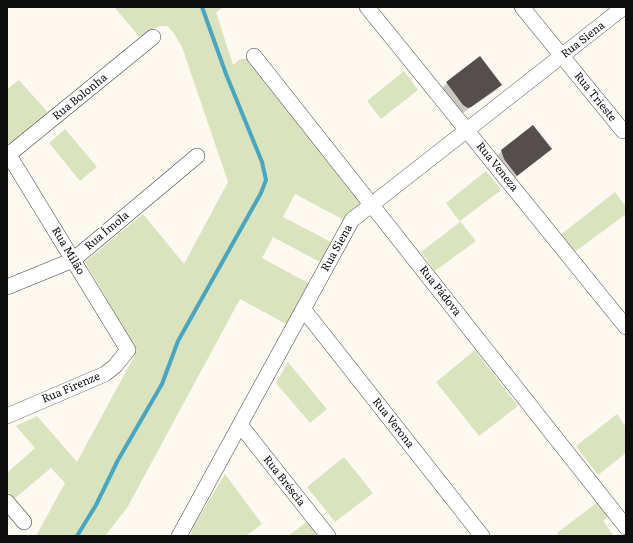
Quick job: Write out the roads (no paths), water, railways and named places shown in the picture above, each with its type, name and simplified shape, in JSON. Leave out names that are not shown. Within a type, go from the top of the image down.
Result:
[{"type":"street","name":"Rua Veneza","points":[[367,7],[626,327]]},
{"type":"street","name":"Rua Trieste","points":[[522,7],[623,131]]},
{"type":"street","name":"Rua Siena","points":[[179,536],[241,426],[352,220],[624,7]]},
{"type":"street","name":"Rua Bolonha","points":[[8,155],[153,37]]},
{"type":"street","name":"Rua Pádova","points":[[254,56],[626,527]]},
{"type":"street","name":"Rua Milão","points":[[8,155],[128,350]]},
{"type":"street","name":"Rua Ímola","points":[[7,287],[73,260],[197,156]]},
{"type":"street","name":"Rua Verona","points":[[304,310],[482,536]]},
{"type":"street","name":"Rua Firenze","points":[[7,416],[105,374],[115,366],[128,350]]},
{"type":"street","name":"Rua Bréscia","points":[[241,426],[328,536]]},
{"type":"street","points":[[7,502],[24,522]]},
{"type":"waterway","points":[[77,536],[96,505],[118,460],[162,384],[178,341],[261,193],[266,180],[262,162],[226,74],[202,7]]}]
